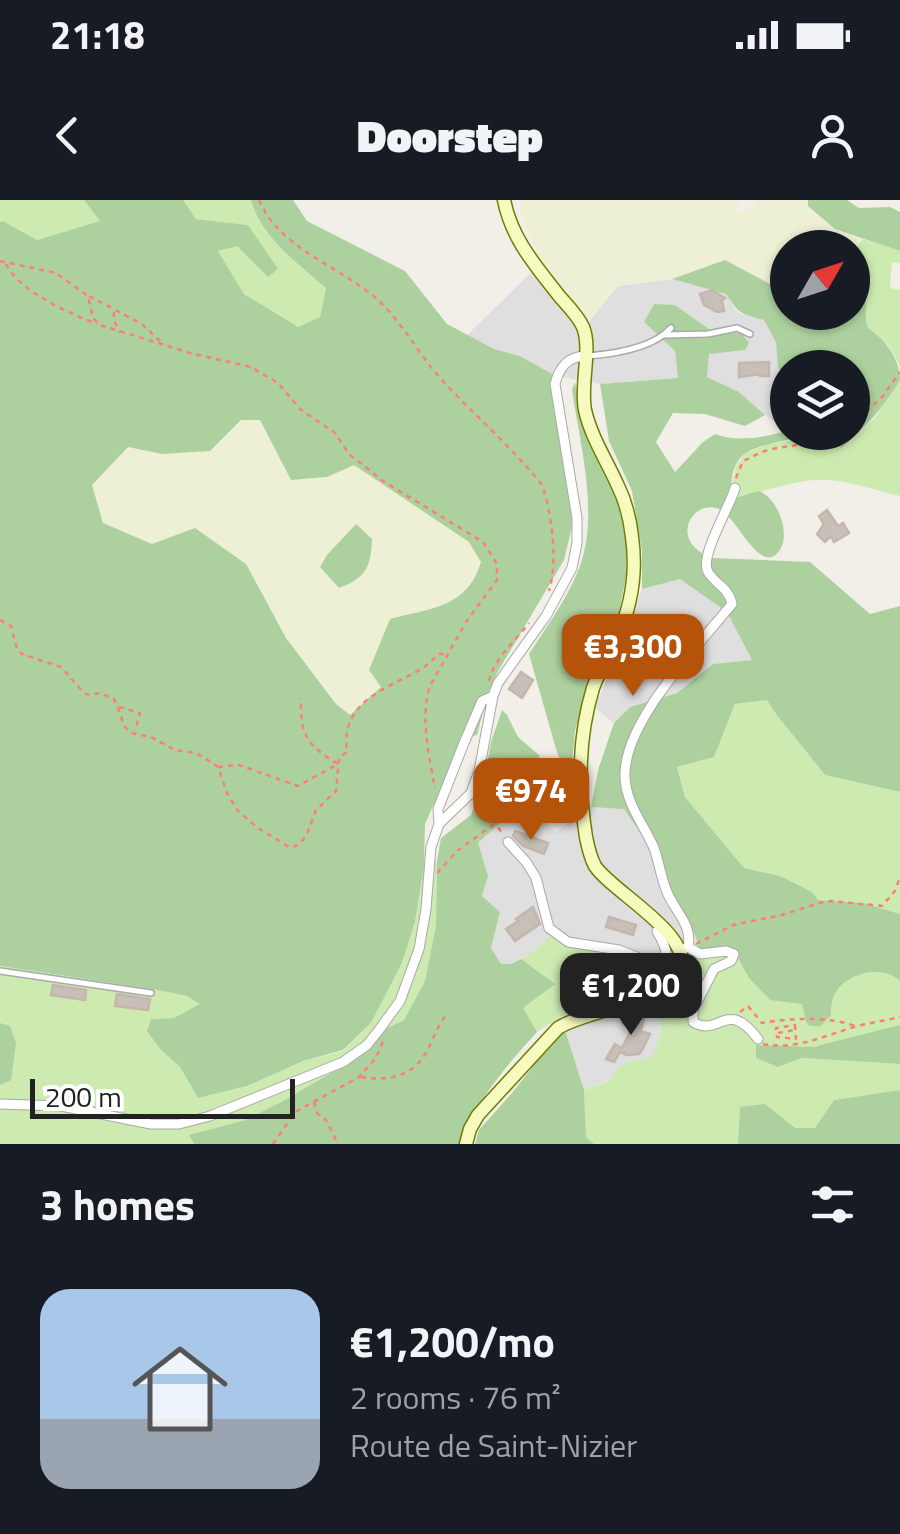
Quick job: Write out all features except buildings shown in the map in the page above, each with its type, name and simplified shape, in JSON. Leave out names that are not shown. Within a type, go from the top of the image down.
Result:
[{"type":"main road","points":[[466,1144],[478,1116],[558,1028],[670,985],[681,971],[684,949],[599,871],[586,840],[579,772],[584,727],[596,680],[625,616],[634,563],[632,535],[625,504],[586,412],[586,337],[581,323],[520,244],[504,200]]},
{"type":"street","points":[[439,824],[476,783],[493,696],[509,665],[546,616],[572,568],[577,518],[555,384],[558,371],[569,360],[585,356]]},
{"type":"street","points":[[735,488],[706,564],[731,596],[732,604],[696,646],[634,733],[625,781],[636,815],[653,845],[667,893],[688,927],[690,939],[684,949],[700,954],[734,954],[731,961],[714,969],[693,1010],[693,1022],[704,1026],[735,1019],[748,1025],[758,1040]]},
{"type":"street","points":[[0,1104],[61,1106],[170,1125],[190,1122],[356,1055],[392,1013],[408,985],[426,910],[439,804],[482,701],[493,696]]},
{"type":"street","points":[[508,842],[536,878],[549,928],[568,942],[619,950],[657,966],[666,957],[665,944],[657,931],[662,926]]},
{"type":"lane","points":[[665,335],[671,328]]},
{"type":"lane","points":[[585,356],[627,350],[665,335],[708,334],[737,328],[750,334]]},
{"type":"lane","points":[[0,972],[151,993]]},
{"type":"path","points":[[259,200],[264,213],[292,242],[382,304],[439,377],[542,485],[555,562],[549,592]]},
{"type":"path","points":[[3,262],[56,274],[142,324],[164,344]]},
{"type":"path","points":[[3,262],[41,297],[70,314],[190,353],[250,366],[278,384],[300,409],[335,433],[348,454],[383,481],[484,542],[498,564],[497,580],[466,622],[427,696],[428,742],[439,804]]},
{"type":"path","points":[[88,296],[93,318],[100,325]]},
{"type":"path","points":[[114,310],[112,318],[121,333]]},
{"type":"path","points":[[870,409],[900,372]]},
{"type":"path","points":[[735,488],[743,461],[770,449]]},
{"type":"path","points":[[493,696],[489,676],[536,614]]},
{"type":"path","points":[[0,620],[11,626],[22,654],[60,667],[84,692],[114,699],[125,727],[135,734],[151,737],[175,750],[196,753],[218,768],[238,811],[290,846],[303,840],[316,810],[336,791],[339,758],[348,750],[348,725],[366,701],[439,654],[447,654]]},
{"type":"path","points":[[301,698],[302,728],[310,745],[338,764]]},
{"type":"path","points":[[117,706],[140,713],[135,734]]},
{"type":"path","points":[[218,768],[239,765],[298,786],[338,764]]},
{"type":"path","points":[[428,882],[457,851],[492,825],[501,830],[508,842]]},
{"type":"path","points":[[684,949],[734,925],[819,903],[882,906],[896,891],[900,877]]},
{"type":"path","points":[[738,1014],[748,1006],[762,1023],[799,1018],[857,1026]]},
{"type":"path","points":[[359,1077],[392,1078],[409,1073],[423,1058],[446,1015]]},
{"type":"path","points":[[758,1040],[769,1045],[793,1046],[900,1017]]},
{"type":"path","points":[[794,1025],[796,1032],[777,1035],[776,1028],[794,1025]]},
{"type":"path","points":[[273,1144],[295,1112],[359,1077],[376,1058],[386,1032]]},
{"type":"path","points":[[314,1101],[317,1113],[326,1120],[338,1144]]},
{"type":"shaded area","points":[[541,263],[618,286],[672,279],[727,294],[741,314],[764,320],[776,342],[777,350],[770,350],[770,418],[739,392],[707,377],[709,329],[675,305],[678,378],[600,384],[556,376],[520,356],[494,349],[467,335]]},
{"type":"shaded area","points":[[680,578],[727,612],[753,660],[713,664],[677,693],[630,707],[614,723],[595,708],[642,589]]},
{"type":"shaded area","points":[[591,807],[624,808],[650,847],[696,943],[657,971],[614,955],[570,948],[551,936],[534,951],[501,965],[491,948],[500,912],[482,896],[478,843],[517,808],[533,811],[556,832]]},
{"type":"shaded area","points":[[635,1007],[651,1007],[662,1027],[653,1058],[584,1090],[564,1027]]},
{"type":"green space","points":[[0,200],[84,200],[101,221],[37,240],[0,222]]},
{"type":"green space","points":[[84,200],[183,200],[196,219],[248,225],[278,269],[268,277],[237,246],[218,251],[244,294],[298,327],[320,317],[326,288],[272,238],[251,200],[293,200],[307,221],[405,271],[447,324],[556,376],[570,479],[572,527],[564,560],[497,673],[477,735],[463,739],[425,824],[424,866],[415,922],[402,963],[371,1023],[343,1050],[303,1061],[247,1086],[198,1098],[180,1067],[147,1031],[151,1019],[174,1018],[200,1004],[187,996],[158,990],[0,966],[0,222],[37,240],[100,221]],"holes":[[[241,420],[260,420],[291,480],[327,477],[354,465],[469,542],[481,562],[467,589],[446,604],[390,619],[369,670],[381,687],[350,715],[336,704],[286,638],[246,564],[195,528],[152,544],[103,523],[92,485],[128,447],[162,454],[210,451]]]},
{"type":"green space","points":[[183,200],[251,200],[272,238],[326,288],[320,317],[298,328],[244,294],[217,250],[237,246],[268,277],[248,225],[196,219]]},
{"type":"green space","points":[[520,200],[740,200],[736,210],[742,213],[757,200],[808,200],[809,206],[838,230],[770,230],[770,284],[724,260],[672,279],[618,286],[589,322],[541,263],[520,210]]},
{"type":"green space","points":[[808,200],[847,200],[859,208],[890,207],[900,212],[900,251],[870,241],[870,230],[835,229],[808,206]]},
{"type":"green space","points":[[870,241],[900,251],[900,264],[892,262],[890,288],[900,290],[900,367],[870,329]]},
{"type":"green space","points":[[725,260],[770,284],[770,330],[870,330],[890,350],[900,381],[870,421],[870,350],[777,350],[764,320],[741,312],[726,294],[672,279]]},
{"type":"green space","points":[[654,304],[675,305],[709,329],[742,334],[749,343],[745,350],[709,354],[707,377],[739,392],[765,415],[745,426],[705,414],[673,413],[656,442],[675,472],[715,434],[742,439],[770,435],[770,444],[739,459],[734,470],[733,493],[735,498],[759,491],[773,502],[784,531],[780,549],[774,556],[761,554],[726,514],[710,507],[701,509],[689,523],[690,541],[712,558],[810,562],[870,614],[900,606],[900,792],[825,775],[767,700],[735,704],[714,757],[677,767],[685,797],[744,868],[780,876],[812,892],[818,900],[864,903],[900,914],[900,981],[875,972],[848,980],[834,995],[831,1015],[820,1027],[807,1025],[802,1004],[770,1000],[749,978],[733,949],[699,949],[650,847],[624,809],[591,807],[598,770],[614,723],[630,707],[677,693],[713,664],[752,660],[727,612],[680,579],[642,589],[642,551],[632,491],[609,441],[600,384],[678,378],[675,351],[644,322]]},
{"type":"green space","points":[[900,381],[900,496],[829,480],[794,483],[734,498],[731,494],[735,468],[744,454],[770,444],[770,450],[870,450],[870,423]]},
{"type":"green space","points":[[575,382],[582,419],[618,493],[626,532],[626,576],[618,618],[587,683],[575,731],[570,787],[529,654],[570,589],[585,546],[588,502],[572,390]]},
{"type":"green space","points":[[241,420],[260,420],[291,480],[327,477],[354,464],[469,542],[481,562],[475,581],[455,601],[444,605],[381,687],[350,716],[336,704],[286,638],[245,564],[195,528],[152,544],[103,523],[92,485],[128,447],[162,454]]},
{"type":"green space","points":[[356,524],[372,539],[370,557],[361,575],[339,588],[320,567]]},
{"type":"green space","points":[[768,700],[825,775],[900,792],[900,914],[864,903],[818,900],[780,876],[744,868],[685,797],[677,767],[714,757],[735,704]]},
{"type":"green space","points":[[502,710],[518,737],[540,756],[531,775],[533,811],[517,808],[478,843],[488,876],[482,896],[500,912],[491,948],[501,964],[521,959],[555,984],[523,1008],[537,1032],[483,1099],[462,1144],[194,1144],[189,1135],[245,1120],[283,1101],[360,1056],[385,1029],[404,1020],[425,981],[436,925],[441,838],[471,815]]},
{"type":"green space","points":[[437,861],[436,925],[425,981],[404,1020],[385,1029],[360,1056],[245,1120],[189,1135],[194,1144],[0,1144],[0,1085],[11,1079],[10,1027],[0,1023],[0,966],[158,990],[187,996],[202,1005],[174,1018],[152,1019],[161,1050],[180,1067],[198,1098],[247,1086],[303,1061],[343,1051],[371,1023],[402,963],[415,922],[424,866]]},
{"type":"green space","points":[[551,935],[570,948],[614,955],[657,971],[668,965],[675,954],[675,969],[656,985],[562,1016],[537,1032],[522,1008],[521,959]]},
{"type":"green space","points":[[696,943],[700,949],[733,949],[803,1004],[807,1025],[822,1025],[831,1015],[836,991],[857,975],[885,973],[900,981],[900,1026],[795,1048],[778,1067],[802,1058],[900,1064],[900,1090],[834,1100],[816,1128],[738,1135],[738,1144],[594,1144],[586,1137],[584,1090],[611,1080],[618,1068],[628,1062],[653,1057],[662,1027],[651,1007],[675,993],[686,981],[689,954]]},
{"type":"green space","points":[[0,1023],[10,1026],[16,1043],[11,1080],[0,1085]]},
{"type":"green space","points":[[900,1025],[900,1064],[802,1058],[778,1067],[756,1058],[756,1045],[813,1047]]},
{"type":"green space","points":[[564,1027],[584,1090],[586,1137],[594,1144],[475,1144],[479,1130]]},
{"type":"green space","points":[[900,1090],[900,1144],[738,1144],[740,1107],[765,1104],[795,1128],[815,1128],[834,1100]]}]
